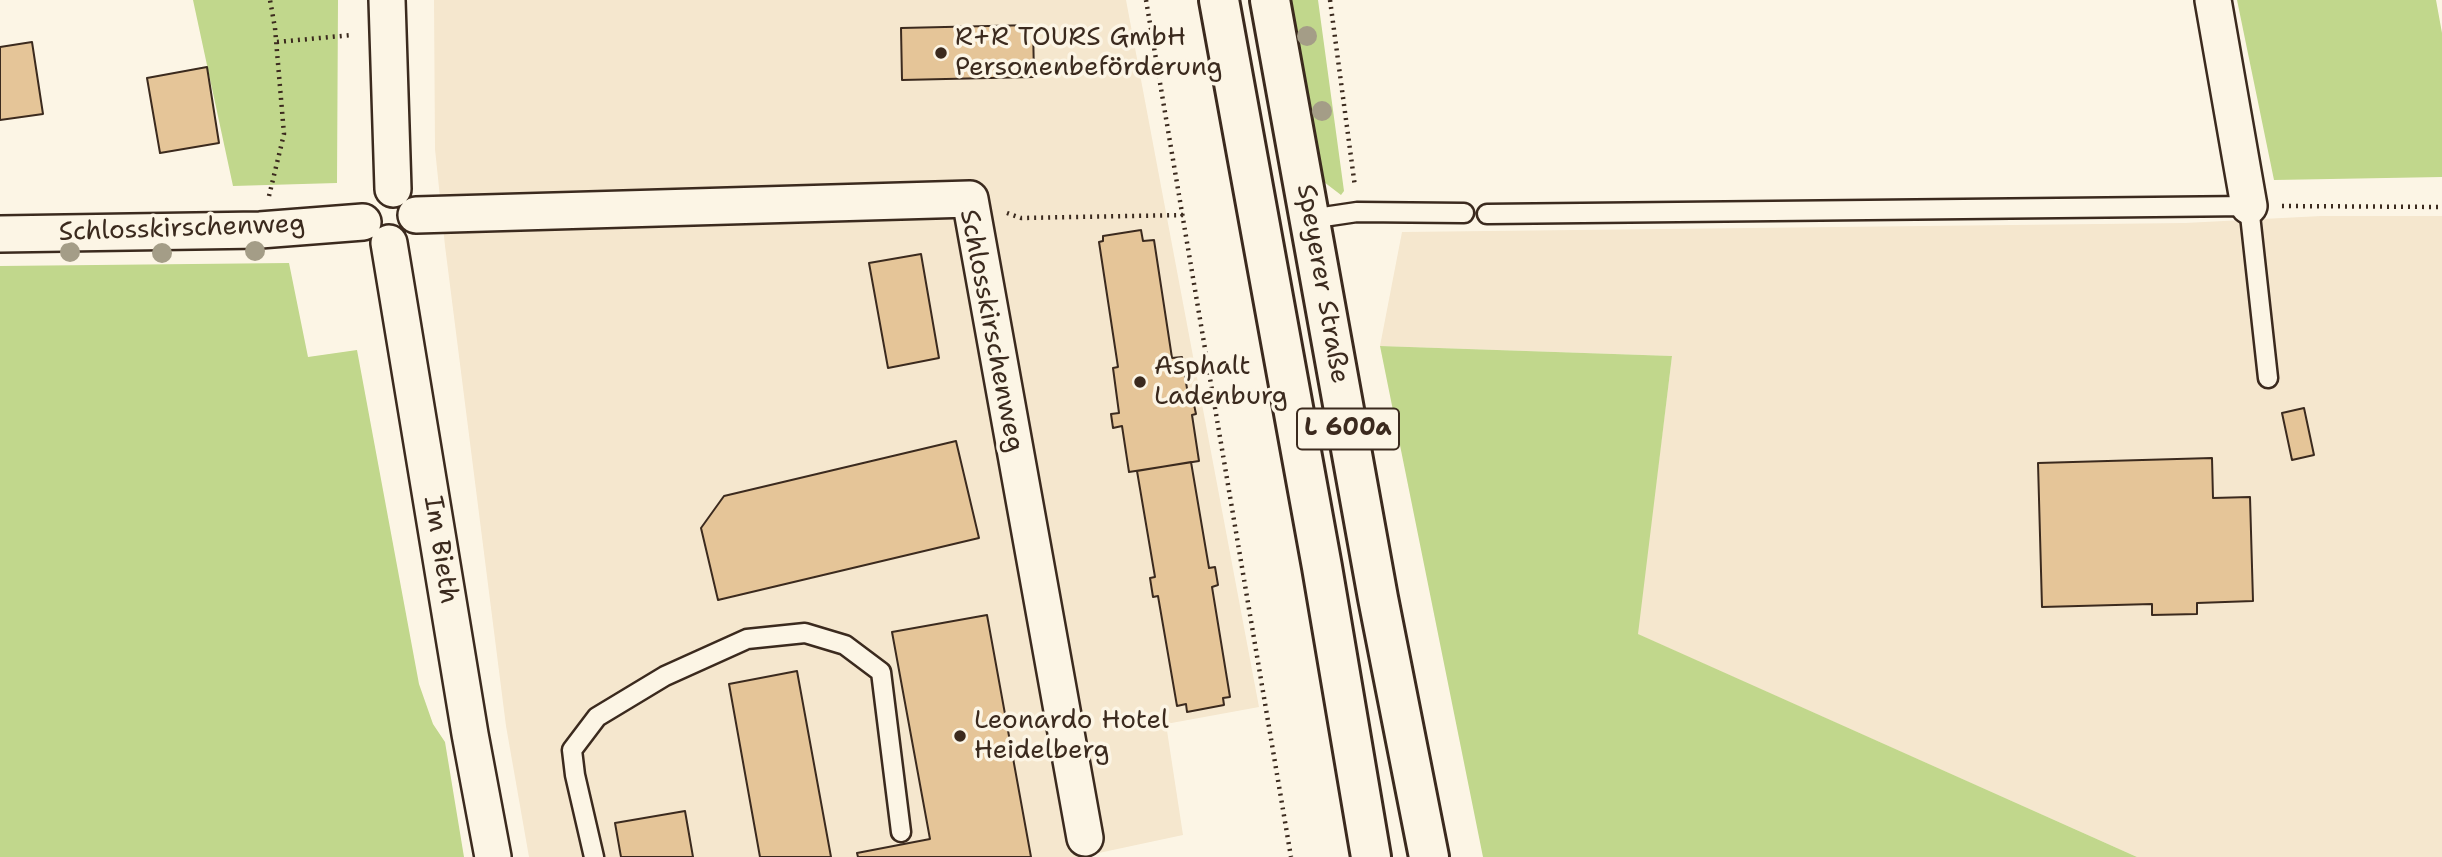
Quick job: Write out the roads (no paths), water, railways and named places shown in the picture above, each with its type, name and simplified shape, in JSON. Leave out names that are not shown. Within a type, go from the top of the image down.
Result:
[{"type":"main road","name":"Speyerer Straße","points":[[1219,0],[1320,554],[1371,857]]},
{"type":"main road","name":"Speyerer Straße","points":[[1270,0],[1378,598],[1429,857]]},
{"type":"street","points":[[2213,0],[2249,206]]},
{"type":"street","points":[[387,16],[393,189]]},
{"type":"street","points":[[393,189],[405,195],[415,207],[416,215],[414,228],[403,240],[376,232],[365,209],[377,194],[393,189]]},
{"type":"street","name":"Schlosskirschenweg","points":[[416,215],[970,199],[1084,838]]},
{"type":"street","name":"Schlosskirschenweg","points":[[0,234],[260,230],[376,232]]},
{"type":"street","name":"Im Bieth","points":[[376,232],[493,857]]},
{"type":"lane","points":[[1487,214],[2249,206],[2268,378]]},
{"type":"lane","points":[[1310,219],[1357,212],[1464,213]]},
{"type":"lane","points":[[594,857],[572,750],[597,717],[665,676],[747,639],[804,633],[845,645],[881,673],[901,832]]},
{"type":"place","name":"R+R TOURS GmbH Personenbeförderung","points":[[941,53]]},
{"type":"place","name":"Asphalt Ladenburg","points":[[1140,382]]},
{"type":"place","name":"Leonardo Hotel Heidelberg","points":[[960,736]]}]
